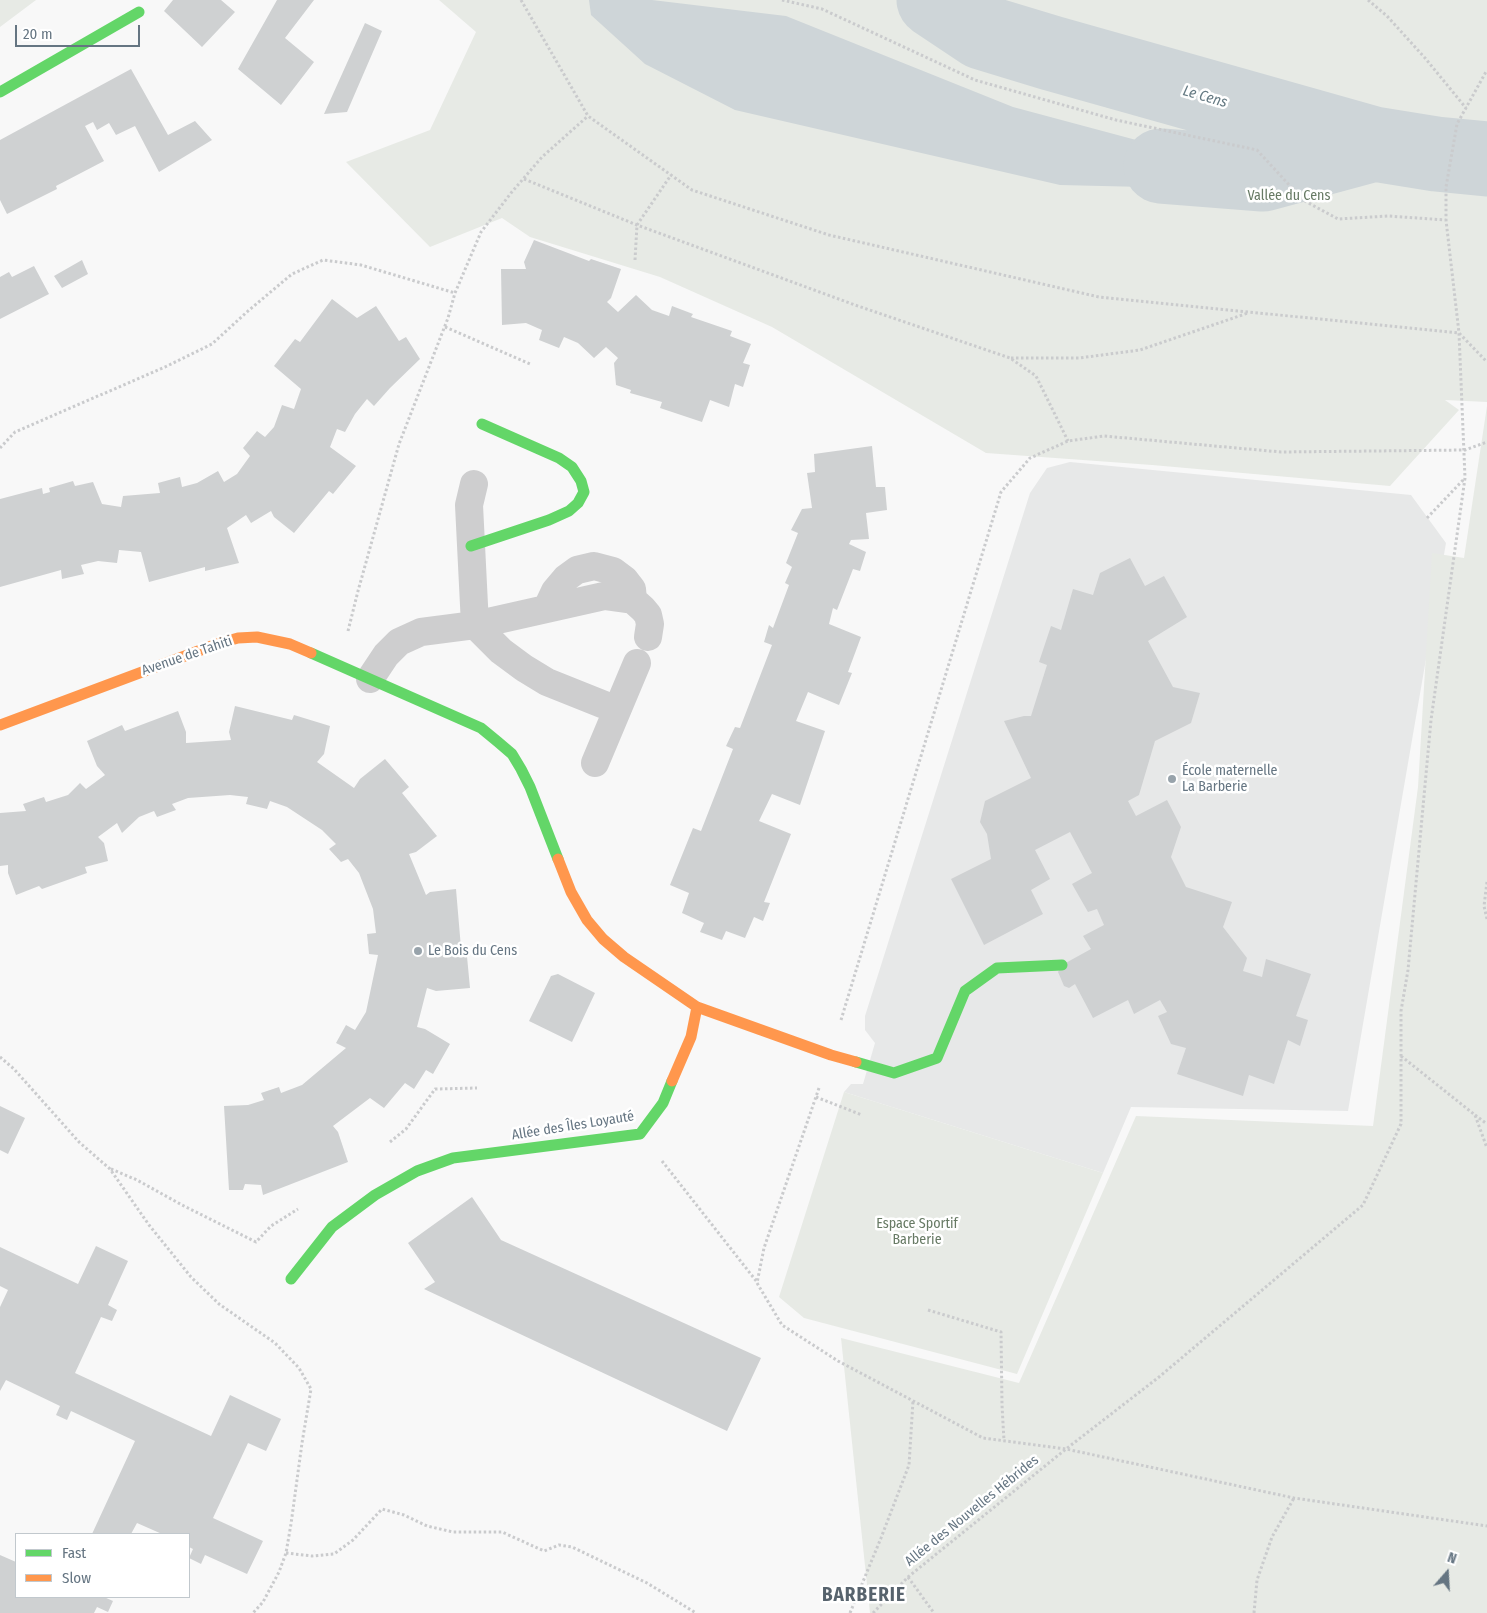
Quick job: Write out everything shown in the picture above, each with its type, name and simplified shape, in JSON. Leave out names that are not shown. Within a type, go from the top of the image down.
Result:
[{"type":"street","points":[[0,92],[139,12]]},
{"type":"street","points":[[471,546],[549,520],[569,511],[578,503],[584,492],[581,481],[572,467],[559,458],[482,424]]},
{"type":"street","points":[[474,484],[469,505],[475,625],[500,651],[524,668],[548,682],[617,710]]},
{"type":"street","points":[[648,637],[650,624],[648,615],[643,609],[633,600],[604,596],[475,625],[421,632],[399,642],[386,655],[370,679],[481,728],[512,754],[530,787],[571,892],[587,920],[603,939],[624,957],[697,1007],[831,1055],[868,1064],[894,1074],[937,1058],[965,991],[997,968],[1062,965]]},
{"type":"street","name":"Avenue de Tahiti","points":[[0,725],[217,644],[238,638],[257,636],[290,644],[370,679]]},
{"type":"street","points":[[595,763],[637,663]]},
{"type":"street","name":"Allée des Îles Loyauté","points":[[292,1279],[332,1227],[375,1194],[416,1171],[453,1158],[640,1134],[663,1103],[691,1037],[697,1007]]},
{"type":"path","points":[[520,0],[588,116],[692,190],[829,235],[1099,296],[1459,333],[1487,362]]},
{"type":"path","points":[[782,0],[822,9],[975,80],[1116,120],[1257,150],[1303,200],[1338,219],[1388,216],[1446,220]]},
{"type":"path","points":[[1368,0],[1387,16],[1419,51],[1466,108]]},
{"type":"path","points":[[1373,0],[1375,6]]},
{"type":"path","name":"Allée des Nouvelles Hébrides","points":[[873,1613],[908,1577],[1158,1377],[1363,1205],[1401,1124],[1401,1010],[1408,970],[1431,720],[1465,478],[1459,333],[1446,220],[1446,187],[1457,124],[1487,70]]},
{"type":"path","points":[[347,634],[399,444],[444,327],[455,293],[481,232],[542,157],[588,116]]},
{"type":"path","points":[[635,260],[637,225],[671,175]]},
{"type":"path","points":[[524,179],[637,225],[864,308],[1010,358],[1036,376],[1068,441]]},
{"type":"path","points":[[0,448],[15,432],[165,367],[212,344],[292,274],[323,260],[361,265],[455,293]]},
{"type":"path","points":[[1010,358],[1079,358],[1140,350],[1251,312]]},
{"type":"path","points":[[444,327],[530,364]]},
{"type":"path","points":[[757,1283],[764,1248],[831,1055],[1001,492],[1030,458],[1068,441],[1104,436],[1281,452],[1464,450],[1487,442]]},
{"type":"path","points":[[1427,518],[1465,478]]},
{"type":"path","points":[[1487,882],[1484,906],[1487,919]]},
{"type":"path","points":[[1401,1056],[1487,1124]]},
{"type":"path","points":[[0,1057],[14,1069],[79,1142],[110,1169],[149,1225],[191,1277],[219,1304],[275,1343],[299,1368],[312,1389],[286,1553],[275,1580],[263,1602],[253,1613]]},
{"type":"path","points":[[406,1130],[435,1089],[477,1088]]},
{"type":"path","points":[[816,1097],[862,1115]]},
{"type":"path","points":[[1474,1114],[1487,1148]]},
{"type":"path","points":[[640,1134],[757,1283],[782,1325],[838,1360],[983,1438],[1066,1449],[1294,1498],[1487,1526]]},
{"type":"path","points":[[110,1169],[137,1180],[256,1242]]},
{"type":"path","points":[[928,1310],[1001,1332],[1004,1441]]},
{"type":"path","points":[[850,1613],[909,1465],[913,1401]]},
{"type":"path","points":[[1254,1613],[1257,1580],[1272,1537],[1294,1498]]},
{"type":"path","points":[[286,1553],[312,1556],[334,1554],[353,1540],[382,1509],[404,1515],[427,1526],[453,1532],[502,1532],[544,1551],[559,1545],[572,1547],[647,1583],[696,1613]]},
{"type":"path","points":[[908,1577],[934,1613]]},
{"type":"shaded area","points":[[589,0],[652,0],[786,16],[1013,107],[1263,174],[1229,189],[1060,185],[735,110],[645,64],[591,15]]},
{"type":"shaded area","name":"École maternelle La Barberie","points":[[1070,462],[1411,495],[1446,543],[1348,1111],[1131,1107],[1103,1173],[844,1092],[851,1084],[863,1084],[875,1043],[865,1030],[865,1016],[1030,493],[1047,468]]},
{"type":"green space","points":[[0,0],[36,0],[0,27]]},
{"type":"green space","name":"Vallée du Cens","points":[[439,0],[1487,0],[1487,402],[1445,400],[1459,410],[1390,486],[1152,465],[986,453],[772,327],[660,277],[530,237],[502,218],[430,247],[346,162],[430,130],[476,32]]},
{"type":"green space","points":[[1487,406],[1487,1613],[870,1613],[841,1338],[1019,1383],[1136,1116],[1373,1126],[1418,787],[1432,553],[1464,558]]},
{"type":"green space","name":"Espace Sportif Barberie","points":[[844,1092],[1103,1173],[1017,1374],[804,1318],[779,1297]]},
{"type":"building","points":[[173,0],[221,0],[235,12],[202,47],[164,11]]},
{"type":"building","points":[[277,0],[314,0],[285,38],[314,62],[281,105],[238,69]]},
{"type":"building","points":[[365,23],[382,31],[347,112],[324,114]]},
{"type":"building","points":[[131,69],[168,135],[195,121],[212,140],[159,172],[135,126],[116,135],[109,123],[97,130],[93,122],[85,126],[104,161],[56,186],[57,189],[7,214],[0,200],[0,140]]},
{"type":"building","points":[[534,240],[589,261],[591,259],[621,269],[611,298],[607,302],[618,312],[636,295],[652,310],[669,316],[672,306],[693,314],[691,317],[732,331],[730,336],[751,344],[743,363],[750,365],[743,387],[735,384],[729,407],[710,400],[702,422],[660,408],[662,402],[630,393],[631,390],[616,385],[614,363],[618,358],[606,347],[594,358],[578,343],[564,337],[559,348],[539,340],[542,330],[526,323],[502,325],[501,269],[526,269],[524,262]]},
{"type":"building","points":[[82,260],[88,274],[62,288],[54,276]]},
{"type":"building","points":[[34,266],[49,294],[0,319],[0,277],[9,272],[12,277]]},
{"type":"building","points":[[332,299],[357,318],[376,306],[399,341],[406,337],[420,359],[374,406],[367,399],[355,414],[345,432],[337,429],[330,447],[356,466],[333,494],[329,491],[294,533],[274,517],[271,511],[251,523],[246,515],[227,528],[239,563],[205,571],[205,567],[149,582],[141,552],[119,550],[117,563],[98,561],[81,565],[84,574],[62,579],[61,570],[0,587],[0,499],[42,488],[43,494],[50,492],[49,488],[73,481],[75,486],[93,482],[102,504],[121,507],[123,496],[160,493],[158,483],[180,477],[182,487],[197,483],[218,471],[224,482],[237,474],[250,456],[243,448],[257,431],[265,437],[274,427],[282,405],[294,409],[301,389],[274,366],[295,339],[300,342]]},
{"type":"building","points":[[872,446],[876,487],[885,487],[887,510],[866,513],[869,539],[851,540],[849,544],[866,552],[860,571],[853,569],[837,610],[833,608],[829,624],[861,637],[848,672],[852,673],[839,705],[808,692],[796,721],[825,731],[800,805],[772,794],[759,821],[791,834],[764,902],[770,903],[763,921],[754,917],[745,938],[726,931],[722,940],[700,932],[704,923],[682,913],[689,893],[670,885],[693,828],[701,831],[733,749],[726,746],[735,727],[740,728],[772,645],[764,642],[769,625],[773,628],[789,585],[785,583],[792,567],[786,563],[798,533],[791,530],[802,509],[812,508],[807,473],[815,472],[814,454]]},
{"type":"building","points":[[1130,558],[1145,586],[1164,576],[1187,617],[1148,641],[1173,687],[1200,693],[1191,723],[1155,741],[1139,795],[1128,801],[1136,816],[1167,800],[1181,827],[1171,857],[1186,887],[1232,902],[1223,927],[1247,958],[1243,971],[1262,977],[1266,959],[1311,974],[1296,1016],[1308,1020],[1300,1046],[1288,1040],[1274,1084],[1249,1075],[1243,1096],[1177,1074],[1186,1048],[1171,1044],[1158,1016],[1167,1012],[1160,1000],[1134,1014],[1128,1000],[1093,1018],[1075,984],[1069,988],[1064,986],[1058,972],[1062,965],[1091,949],[1083,936],[1104,925],[1097,909],[1088,912],[1072,884],[1092,873],[1070,832],[1035,850],[1050,879],[1031,890],[1043,914],[984,945],[951,879],[991,859],[987,834],[980,822],[985,801],[1031,778],[1004,721],[1031,716],[1047,665],[1039,662],[1051,626],[1061,630],[1073,589],[1093,595],[1100,573]]},
{"type":"building","name":"Le Bois du Cens","points":[[235,706],[292,720],[294,715],[330,726],[324,754],[317,762],[354,788],[360,779],[385,759],[409,787],[402,793],[437,836],[416,852],[409,854],[426,895],[430,892],[456,889],[461,948],[466,946],[470,988],[436,991],[427,988],[417,1027],[425,1029],[450,1044],[433,1074],[426,1070],[414,1089],[405,1083],[384,1108],[370,1098],[333,1126],[338,1132],[348,1162],[263,1195],[261,1185],[245,1184],[243,1190],[229,1190],[224,1106],[248,1105],[264,1100],[261,1093],[279,1087],[281,1093],[302,1085],[346,1048],[336,1043],[346,1025],[355,1030],[366,1012],[378,955],[369,954],[367,934],[376,933],[373,909],[359,873],[348,859],[341,862],[329,849],[336,844],[322,830],[287,807],[270,801],[267,809],[246,804],[248,797],[230,795],[188,798],[172,804],[176,810],[157,817],[154,811],[139,817],[122,833],[117,823],[98,837],[104,843],[108,861],[85,867],[87,873],[42,889],[39,886],[16,895],[8,873],[8,865],[0,866],[0,813],[26,811],[23,804],[44,797],[46,802],[68,795],[80,783],[86,789],[105,775],[97,766],[87,741],[122,725],[125,731],[178,711],[186,732],[186,743],[231,740],[229,732]]},
{"type":"building","points":[[558,974],[595,993],[572,1042],[529,1021],[551,976]]},
{"type":"building","points":[[0,1106],[25,1118],[8,1154],[0,1150]]},
{"type":"building","points":[[472,1197],[501,1240],[761,1358],[727,1431],[424,1289],[435,1282],[408,1243]]},
{"type":"building","points":[[96,1246],[128,1261],[108,1305],[117,1310],[112,1321],[101,1317],[75,1373],[211,1436],[230,1395],[281,1419],[266,1451],[248,1443],[213,1518],[263,1541],[247,1574],[205,1555],[201,1564],[190,1558],[193,1549],[190,1548],[190,1533],[160,1533],[137,1523],[132,1533],[92,1533],[135,1441],[71,1411],[67,1420],[56,1415],[60,1406],[6,1380],[0,1391],[0,1307],[8,1290],[0,1286],[0,1247],[78,1284]]},
{"type":"building","points":[[0,1555],[15,1562],[15,1598],[106,1598],[113,1601],[108,1612],[97,1607],[94,1613],[0,1613]]},
{"type":"waterway","name":"Le Cens","points":[[934,0],[982,32],[1051,53],[1374,144],[1436,154],[1487,159]]},
{"type":"waterway","points":[[1161,166],[1263,174],[1374,144]]},
{"type":"traffic: fast","points":[[0,92],[139,12]]},
{"type":"traffic: fast","points":[[471,546],[549,520],[569,511],[578,503],[584,492],[581,481],[572,467],[559,458],[482,424]]},
{"type":"traffic: fast","points":[[311,653],[481,728],[498,742],[512,754],[521,769],[558,859]]},
{"type":"traffic: fast","points":[[856,1062],[894,1073],[937,1058],[965,991],[997,968],[1062,965]]},
{"type":"traffic: fast","points":[[291,1279],[332,1227],[375,1195],[417,1171],[453,1158],[640,1134],[663,1103],[672,1081]]},
{"type":"traffic: slow","points":[[0,725],[217,644],[238,638],[257,637],[290,644],[311,653]]},
{"type":"traffic: slow","points":[[558,859],[571,892],[587,920],[603,939],[624,957],[697,1007],[691,1037],[672,1081]]},
{"type":"traffic: slow","points":[[697,1007],[831,1055],[856,1062]]},
{"type":"place","name":"École maternelle La Barberie","points":[[1172,779]]},
{"type":"place","name":"Le Bois du Cens","points":[[418,951]]},
{"type":"district","name":"BARBERIE","points":[[864,1596]]}]
